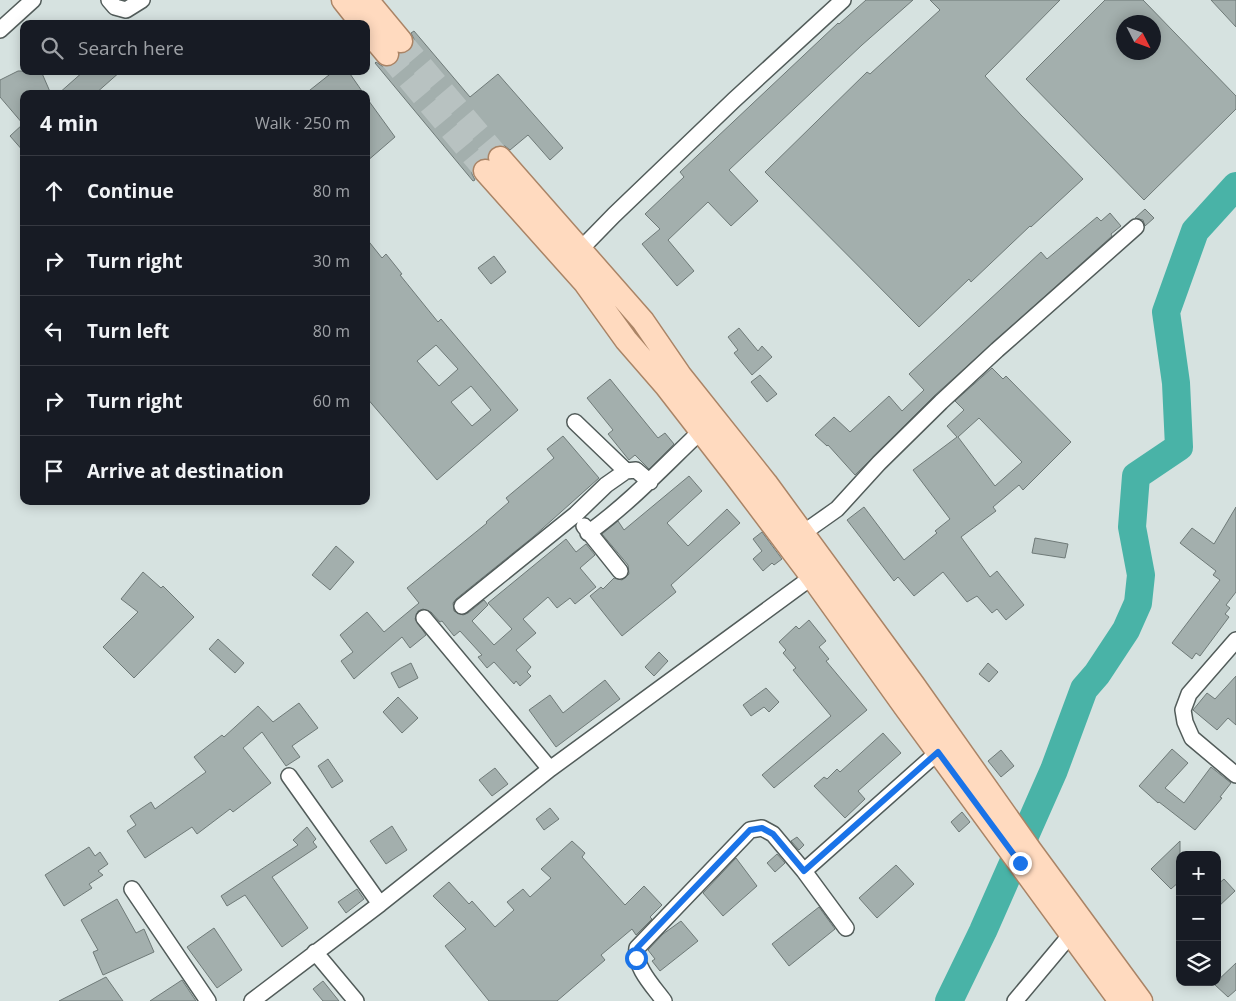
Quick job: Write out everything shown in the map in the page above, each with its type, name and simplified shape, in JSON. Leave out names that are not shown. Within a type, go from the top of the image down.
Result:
[{"type":"main road","points":[[343,0],[359,20]]},
{"type":"main road","points":[[367,0],[394,48],[370,32]]},
{"type":"main road","points":[[493,165],[573,256],[644,321],[680,375],[803,533],[913,684],[1008,834]]},
{"type":"main road","points":[[573,256],[585,283],[626,340],[666,386],[812,577],[938,752],[1008,834],[1141,1001]]},
{"type":"main road","points":[[1025,857],[1072,933],[1120,1001]]},
{"type":"street","points":[[0,30],[32,0]]},
{"type":"street","points":[[109,0],[115,7],[126,10],[142,0]]},
{"type":"street","points":[[573,256],[734,100],[843,0]]},
{"type":"street","points":[[803,533],[836,509],[879,463],[948,396],[1136,227]]},
{"type":"street","points":[[575,422],[626,471]]},
{"type":"street","points":[[588,533],[609,518],[650,482],[700,430]]},
{"type":"street","points":[[462,606],[576,514],[606,485],[626,471],[636,470],[650,482]]},
{"type":"street","points":[[576,514],[588,533],[602,547],[620,571]]},
{"type":"street","points":[[252,1001],[380,904],[550,769],[812,577]]},
{"type":"street","points":[[424,618],[550,769]]},
{"type":"street","points":[[1236,640],[1189,694],[1183,710],[1185,722],[1192,738],[1236,775]]},
{"type":"street","points":[[804,871],[938,752]]},
{"type":"street","points":[[290,776],[380,904]]},
{"type":"street","points":[[664,1001],[640,967],[636,958],[637,948],[750,830],[762,828],[773,834],[804,871],[846,928]]},
{"type":"street","points":[[132,889],[208,1001]]},
{"type":"street","points":[[1015,1001],[1072,933]]},
{"type":"street","points":[[315,952],[356,1001]]},
{"type":"building","points":[[866,0],[913,0],[862,45],[729,170],[758,201],[731,226],[708,202],[668,240],[694,271],[677,286],[642,244],[660,229],[645,214],[684,177],[680,172],[838,23]]},
{"type":"building","points":[[930,0],[1060,0],[985,76],[1083,179],[971,282],[969,279],[919,327],[765,172],[867,72],[870,74],[940,10]]},
{"type":"building","points":[[1105,0],[1143,0],[1158,15],[1116,15],[1116,60],[1161,60],[1161,19],[1236,96],[1236,109],[1144,200],[1026,79]]},
{"type":"building","points":[[1211,0],[1236,0],[1236,27]]},
{"type":"building","points":[[414,31],[470,97],[498,74],[563,148],[550,160],[528,135],[510,150],[505,146],[497,145],[491,148],[487,158],[482,158],[472,167],[472,174],[475,180],[473,181],[375,63],[389,67],[395,64],[400,54],[409,51],[413,46],[414,39],[411,33]]},
{"type":"building","points":[[18,71],[20,71],[20,75],[43,75],[49,90],[20,90],[20,120],[0,97],[0,80]]},
{"type":"building","points":[[79,75],[116,75],[100,90],[63,90]]},
{"type":"building","points":[[329,75],[351,75],[361,90],[310,90]]},
{"type":"building","points":[[370,103],[395,137],[370,159]]},
{"type":"building","points":[[20,127],[20,147],[10,136]]},
{"type":"building","points":[[1145,209],[1154,218],[1145,226],[1143,220],[1135,218]]},
{"type":"building","points":[[1110,213],[1121,226],[1111,234],[1112,236],[935,395],[855,475],[828,445],[815,435],[834,417],[850,432],[889,396],[902,411],[924,390],[909,374],[1041,252],[1047,259],[1097,217],[1101,221]]},
{"type":"building","points":[[370,243],[382,258],[386,254],[402,274],[400,275],[438,322],[441,319],[518,410],[437,480],[370,402]],"holes":[[[436,345],[458,369],[439,386],[417,361]],[[471,386],[491,410],[472,426],[451,402]]]},
{"type":"building","points":[[494,256],[506,272],[491,284],[478,268]]},
{"type":"building","points":[[739,328],[758,351],[762,346],[772,357],[752,375],[734,353],[738,350],[728,337]]},
{"type":"building","points":[[992,368],[1003,379],[1006,376],[1071,442],[1023,490],[1019,485],[993,507],[996,511],[961,537],[990,577],[997,571],[1024,605],[1006,620],[997,609],[992,613],[977,596],[967,602],[943,572],[914,596],[898,577],[894,581],[847,520],[864,507],[904,560],[937,533],[935,531],[950,519],[913,470],[957,437],[947,426],[964,410],[955,401]],"holes":[[[979,418],[1022,462],[995,486],[958,437]]]},
{"type":"building","points":[[760,375],[777,394],[767,402],[751,382]]},
{"type":"building","points":[[610,379],[658,438],[665,433],[674,444],[649,469],[635,455],[629,460],[608,434],[613,430],[587,398]]},
{"type":"building","points":[[563,436],[599,478],[533,537],[453,603],[454,611],[463,615],[484,600],[488,605],[472,621],[494,645],[512,629],[488,603],[566,539],[576,552],[586,544],[595,555],[580,568],[596,587],[575,604],[570,598],[557,608],[548,597],[523,619],[536,633],[516,650],[531,667],[527,672],[531,676],[520,686],[516,681],[514,684],[494,662],[487,668],[478,657],[482,655],[460,631],[454,636],[442,621],[440,622],[431,612],[423,609],[418,611],[415,619],[426,635],[410,648],[402,637],[354,679],[341,661],[353,652],[340,635],[367,612],[384,632],[419,603],[407,588],[487,523],[509,502],[506,498],[554,458],[547,449]]},
{"type":"building","points":[[689,476],[702,491],[667,523],[688,546],[727,509],[740,523],[671,585],[676,592],[622,636],[590,596],[601,587],[603,589],[614,578],[622,580],[629,574],[628,565],[602,534],[618,521],[624,530]]},
{"type":"building","points":[[1236,507],[1236,592],[1226,605],[1230,608],[1225,614],[1229,617],[1200,656],[1196,653],[1192,659],[1172,643],[1220,580],[1213,575],[1216,571],[1180,543],[1192,528],[1214,544]]},
{"type":"building","points":[[762,532],[782,559],[774,565],[772,563],[763,571],[753,559],[762,551],[753,539]]},
{"type":"building","points":[[1035,538],[1068,544],[1065,558],[1032,553]]},
{"type":"building","points":[[336,546],[354,562],[330,590],[312,575]]},
{"type":"building","points":[[143,572],[161,588],[163,586],[194,617],[134,678],[103,647],[138,612],[121,599]]},
{"type":"building","points":[[809,620],[826,641],[819,647],[829,659],[826,661],[867,710],[774,788],[762,775],[831,716],[793,670],[796,668],[783,653],[786,650],[779,642],[796,626],[799,629]]},
{"type":"building","points":[[218,639],[244,663],[235,673],[209,649]]},
{"type":"building","points":[[659,652],[668,661],[654,676],[645,667]]},
{"type":"building","points":[[411,663],[418,678],[399,688],[391,673]]},
{"type":"building","points":[[988,663],[998,672],[989,682],[979,674]]},
{"type":"building","points":[[1236,676],[1236,725],[1228,718],[1217,730],[1193,710],[1207,693],[1215,699]]},
{"type":"building","points":[[605,680],[620,699],[556,747],[529,710],[550,695],[563,713]]},
{"type":"building","points":[[766,688],[779,702],[769,712],[764,707],[751,716],[743,705]]},
{"type":"building","points":[[398,697],[418,718],[402,733],[383,712]]},
{"type":"building","points":[[299,703],[318,728],[292,746],[300,757],[286,766],[262,732],[243,748],[271,783],[233,812],[230,809],[197,834],[192,827],[145,858],[127,831],[136,825],[130,816],[151,802],[155,809],[206,772],[194,757],[222,735],[224,737],[258,706],[273,722]]},
{"type":"building","points":[[883,733],[901,753],[858,791],[865,799],[845,818],[814,786],[824,777],[827,779],[837,769],[840,772]]},
{"type":"building","points":[[1172,749],[1188,763],[1165,788],[1184,803],[1211,767],[1231,783],[1220,797],[1222,798],[1195,830],[1158,803],[1139,786]]},
{"type":"building","points":[[1001,750],[1014,766],[1001,777],[988,761]]},
{"type":"building","points":[[328,759],[343,781],[332,788],[318,766]]},
{"type":"building","points":[[495,768],[508,784],[492,796],[479,780]]},
{"type":"building","points":[[550,808],[559,819],[544,830],[536,819]]},
{"type":"building","points":[[962,812],[970,822],[959,832],[951,822]]},
{"type":"building","points":[[392,826],[407,850],[386,864],[370,841]]},
{"type":"building","points":[[307,827],[316,839],[313,842],[317,847],[272,877],[308,928],[282,947],[245,895],[227,906],[221,896],[298,845],[293,840]]},
{"type":"building","points":[[797,837],[804,845],[799,850],[791,841]]},
{"type":"building","points":[[572,841],[585,853],[582,857],[625,905],[644,886],[662,905],[650,917],[652,919],[636,935],[632,929],[601,955],[605,960],[557,1001],[489,1001],[445,946],[466,929],[433,896],[449,882],[469,904],[472,901],[495,927],[514,910],[507,902],[523,889],[530,897],[551,878],[541,869]]},
{"type":"building","points":[[1180,841],[1180,851],[1176,851],[1176,885],[1171,889],[1151,869]]},
{"type":"building","points":[[89,847],[95,856],[100,852],[108,864],[98,871],[103,875],[89,884],[92,888],[64,906],[45,875]]},
{"type":"building","points":[[777,854],[785,863],[775,872],[767,863]]},
{"type":"building","points":[[736,858],[757,886],[723,916],[703,893]]},
{"type":"building","points":[[896,865],[914,884],[877,918],[859,898]]},
{"type":"building","points":[[1224,879],[1235,891],[1221,904],[1221,896],[1221,882]]},
{"type":"building","points":[[357,889],[364,899],[346,913],[338,902]]},
{"type":"building","points":[[117,899],[136,933],[144,929],[154,952],[103,975],[93,952],[98,950],[81,920]]},
{"type":"building","points":[[819,907],[835,929],[789,966],[772,944]]},
{"type":"building","points":[[681,921],[698,941],[660,971],[652,961],[655,959],[648,950],[663,934]]},
{"type":"building","points":[[214,928],[242,970],[217,988],[187,947]]},
{"type":"building","points":[[1236,963],[1236,990],[1228,997],[1216,986],[1221,986],[1221,977]]},
{"type":"building","points":[[106,977],[123,1001],[59,1001]]},
{"type":"building","points":[[182,980],[196,1001],[150,1001]]},
{"type":"building","points":[[323,981],[339,1001],[323,1001],[313,989]]},
{"type":"waterway","points":[[949,1001],[983,931],[1054,770],[1084,689],[1097,674],[1126,630],[1138,603],[1141,575],[1132,527],[1136,476],[1179,447],[1176,383],[1166,312],[1195,231],[1236,186]]},
{"type":"tunnel","points":[[401,41],[500,158]]},
{"type":"tunnel","points":[[387,54],[485,171]]},
{"type":"route","points":[[636,958],[637,948],[750,830],[762,828],[773,834],[804,871],[938,752],[1020,863]]}]
